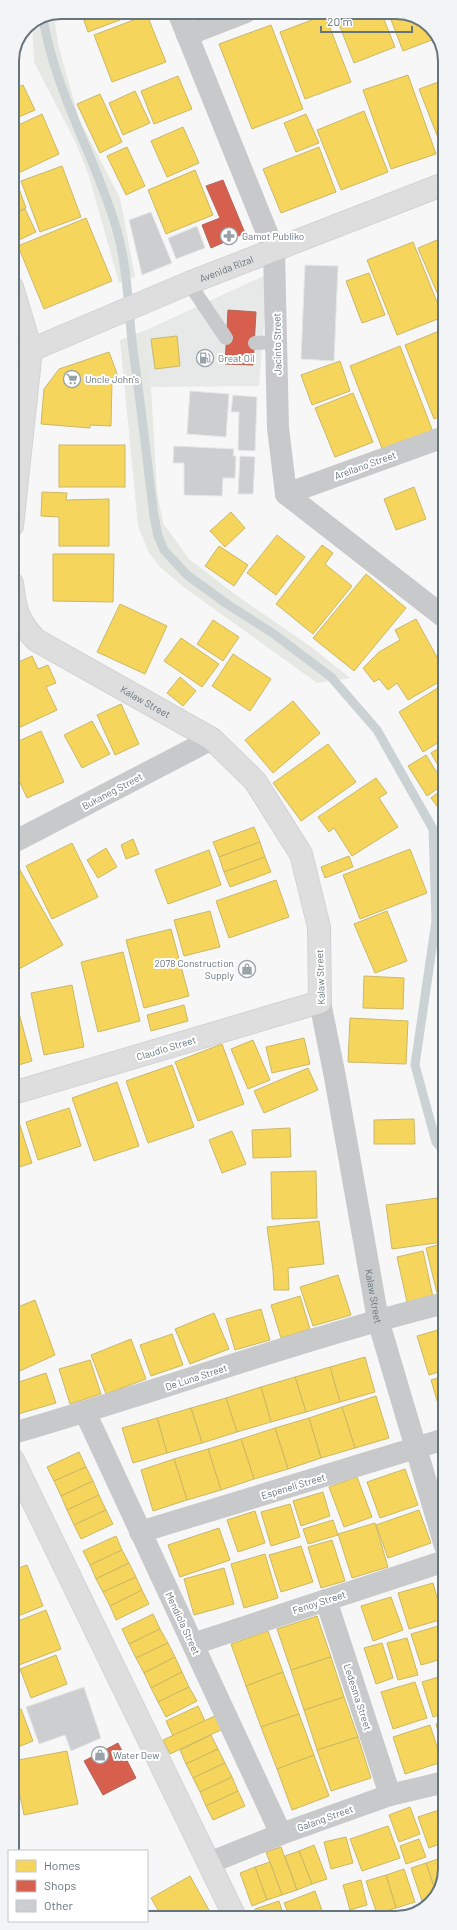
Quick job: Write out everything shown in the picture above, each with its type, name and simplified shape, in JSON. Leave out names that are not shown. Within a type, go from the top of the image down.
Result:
[{"type":"main road","name":"Avenida Rizal","points":[[19,356],[189,283],[438,186]]},
{"type":"main road","points":[[19,310],[31,350],[19,461]]},
{"type":"main road","name":"Kalaw Street","points":[[19,629],[212,739],[255,781],[301,854],[319,927],[320,1002]]},
{"type":"main road","name":"Claudio Street","points":[[19,1092],[320,1002]]},
{"type":"main road","points":[[19,1472],[232,1911]]},
{"type":"street","name":"Jacinto Street","points":[[181,19],[274,250],[278,428],[286,494]]},
{"type":"street","points":[[187,35],[228,19]]},
{"type":"street","name":"Arellano Street","points":[[286,494],[438,439]]},
{"type":"street","points":[[286,494],[438,612]]},
{"type":"street","name":"Bukaneg Street","points":[[19,839],[212,739]]},
{"type":"street","name":"Kalaw Street","points":[[320,1002],[335,1077],[378,1320],[438,1522]]},
{"type":"street","name":"De Luna Street","points":[[19,1431],[378,1320],[438,1305]]},
{"type":"street","name":"Mendiola Street","points":[[85,1412],[281,1834]]},
{"type":"street","name":"Espeneli Street","points":[[140,1532],[438,1442]]},
{"type":"street","name":"Fenoy Street","points":[[193,1644],[438,1563]]},
{"type":"street","name":"Ledesma Street","points":[[326,1600],[390,1795]]},
{"type":"street","name":"Galang Street","points":[[209,1863],[281,1834],[390,1795],[438,1784]]},
{"type":"lane","points":[[189,283],[226,338]]},
{"type":"lane","points":[[254,343],[277,342]]},
{"type":"shaded area","points":[[55,20],[58,44],[79,119],[120,198],[135,277],[119,283],[89,176],[75,141],[34,62],[32,30],[45,22]]},
{"type":"shaded area","name":"Great Oil","points":[[268,274],[259,386],[151,387],[146,330]]},
{"type":"shaded area","points":[[146,330],[157,491],[163,523],[189,559],[240,598],[310,646],[350,678],[317,683],[185,588],[160,567],[149,553],[138,526],[120,340]]},
{"type":"building: Homes","points":[[83,19],[122,19],[88,32]]},
{"type":"building: Homes","points":[[136,19],[149,19],[166,62],[112,82],[94,35]]},
{"type":"building: Homes","points":[[314,19],[327,19],[351,82],[305,99],[280,32]]},
{"type":"building: Homes","points":[[337,19],[384,19],[395,47],[354,63]]},
{"type":"building: Homes","points":[[391,19],[407,20],[412,22],[424,29],[432,40],[403,51]]},
{"type":"building: Homes","points":[[271,25],[303,109],[252,129],[219,44]]},
{"type":"building: Homes","points":[[408,75],[436,154],[391,169],[363,90]]},
{"type":"building: Homes","points":[[178,76],[192,109],[154,124],[141,91]]},
{"type":"building: Homes","points":[[438,82],[438,138],[419,89]]},
{"type":"building: Homes","points":[[23,85],[35,110],[19,117],[19,87]]},
{"type":"building: Homes","points":[[135,91],[150,123],[123,135],[109,103]]},
{"type":"building: Homes","points":[[100,94],[122,142],[100,153],[77,104]]},
{"type":"building: Homes","points":[[364,111],[388,172],[341,190],[317,130]]},
{"type":"building: Homes","points":[[42,114],[59,154],[19,173],[19,125]]},
{"type":"building: Homes","points":[[306,114],[319,143],[296,152],[284,123]]},
{"type":"building: Homes","points":[[183,127],[199,163],[167,177],[151,141]]},
{"type":"building: Homes","points":[[127,147],[145,186],[126,195],[107,156]]},
{"type":"building: Homes","points":[[319,147],[336,192],[281,213],[263,169]]},
{"type":"building: Homes","points":[[62,166],[81,217],[40,232],[21,181]]},
{"type":"building: Homes","points":[[195,170],[213,215],[166,234],[148,190]]},
{"type":"building: Homes","points":[[19,189],[26,208],[19,210]]},
{"type":"building: Homes","points":[[25,209],[36,232],[19,240],[19,212]]},
{"type":"building: Homes","points":[[86,218],[112,281],[44,309],[19,246]]},
{"type":"building: Homes","points":[[438,240],[438,295],[418,248]]},
{"type":"building: Homes","points":[[413,242],[438,304],[438,319],[397,335],[367,260]]},
{"type":"building: Homes","points":[[369,273],[385,315],[362,323],[346,281]]},
{"type":"building: Homes","points":[[438,331],[438,417],[434,419],[405,345]]},
{"type":"building: Homes","points":[[177,336],[180,366],[155,369],[151,339]]},
{"type":"building: Homes","points":[[400,346],[433,432],[383,451],[350,366]]},
{"type":"building: Homes","points":[[109,352],[119,379],[112,382],[111,426],[90,425],[90,428],[41,424],[44,389],[59,369]]},
{"type":"building: Homes","points":[[340,361],[350,391],[312,405],[301,375]]},
{"type":"building: Homes","points":[[353,393],[373,442],[335,457],[315,408]]},
{"type":"building: Homes","points":[[59,445],[125,445],[125,487],[59,487]]},
{"type":"building: Homes","points":[[414,487],[426,519],[396,530],[384,499]]},
{"type":"building: Homes","points":[[42,492],[67,493],[66,500],[109,499],[109,546],[59,546],[59,517],[41,516]]},
{"type":"building: Homes","points":[[231,512],[245,528],[225,547],[210,531]]},
{"type":"building: Homes","points":[[277,535],[305,557],[276,595],[247,573]]},
{"type":"building: Homes","points":[[322,545],[333,553],[325,564],[352,586],[313,634],[276,604]]},
{"type":"building: Homes","points":[[219,546],[248,565],[234,586],[205,566]]},
{"type":"building: Homes","points":[[53,554],[114,554],[113,602],[53,601]]},
{"type":"building: Homes","points":[[366,574],[406,608],[354,671],[313,638]]},
{"type":"building: Homes","points":[[120,604],[167,626],[145,674],[97,652]]},
{"type":"building: Homes","points":[[416,619],[438,659],[438,682],[408,700],[397,683],[388,690],[379,679],[374,682],[363,668],[379,652],[400,640],[395,630]]},
{"type":"building: Homes","points":[[213,620],[239,637],[223,661],[197,644]]},
{"type":"building: Homes","points":[[181,638],[219,664],[202,687],[164,661]]},
{"type":"building: Homes","points":[[233,654],[271,679],[250,711],[212,686]]},
{"type":"building: Homes","points":[[32,656],[38,669],[48,665],[56,683],[46,687],[57,710],[19,728],[19,662]]},
{"type":"building: Homes","points":[[180,677],[196,691],[183,706],[167,693]]},
{"type":"building: Homes","points":[[438,688],[438,743],[423,752],[399,712]]},
{"type":"building: Homes","points":[[293,701],[320,733],[273,773],[245,740]]},
{"type":"building: Homes","points":[[121,704],[139,744],[115,755],[97,715]]},
{"type":"building: Homes","points":[[92,721],[110,754],[82,768],[64,735]]},
{"type":"building: Homes","points":[[41,731],[64,782],[27,798],[19,780],[19,741]]},
{"type":"building: Homes","points":[[328,744],[356,782],[301,821],[273,783]]},
{"type":"building: Homes","points":[[438,749],[438,765],[431,753]]},
{"type":"building: Homes","points":[[426,755],[438,774],[438,788],[427,796],[408,766]]},
{"type":"building: Homes","points":[[376,778],[387,793],[379,798],[398,827],[352,856],[334,828],[329,832],[318,817]]},
{"type":"building: Homes","points":[[438,793],[438,808],[431,798]]},
{"type":"building: Homes","points":[[254,827],[260,842],[219,857],[213,842]]},
{"type":"building: Homes","points":[[133,839],[139,854],[126,859],[121,845]]},
{"type":"building: Homes","points":[[260,842],[265,857],[224,872],[219,857]]},
{"type":"building: Homes","points":[[72,843],[98,897],[52,919],[26,866]]},
{"type":"building: Homes","points":[[106,848],[117,867],[98,878],[87,860]]},
{"type":"building: Homes","points":[[410,849],[427,893],[360,919],[343,875]]},
{"type":"building: Homes","points":[[209,850],[221,885],[168,904],[155,870]]},
{"type":"building: Homes","points":[[349,856],[353,867],[325,878],[321,867]]},
{"type":"building: Homes","points":[[265,857],[271,872],[230,887],[224,872]]},
{"type":"building: Homes","points":[[19,868],[63,945],[19,969]]},
{"type":"building: Homes","points":[[276,880],[289,917],[229,938],[216,901]]},
{"type":"building: Homes","points":[[210,911],[220,947],[184,956],[174,920]]},
{"type":"building: Homes","points":[[387,911],[407,961],[375,973],[354,924]]},
{"type":"building: Homes","points":[[171,929],[189,996],[144,1008],[126,940]]},
{"type":"building: Homes","points":[[123,952],[140,1021],[98,1032],[81,962]]},
{"type":"building: Homes","points":[[364,976],[404,978],[403,1009],[363,1008]]},
{"type":"building: Homes","points":[[72,985],[84,1047],[44,1055],[31,993]]},
{"type":"building: Homes","points":[[184,1005],[188,1021],[151,1031],[147,1015]]},
{"type":"building: Homes","points":[[19,1013],[32,1061],[19,1065]]},
{"type":"building: Homes","points":[[350,1018],[408,1021],[406,1064],[348,1062]]},
{"type":"building: Homes","points":[[304,1038],[310,1064],[272,1073],[266,1047]]},
{"type":"building: Homes","points":[[253,1040],[270,1080],[248,1089],[231,1049]]},
{"type":"building: Homes","points":[[222,1044],[244,1104],[198,1121],[175,1062]]},
{"type":"building: Homes","points":[[172,1065],[194,1127],[148,1143],[126,1081]]},
{"type":"building: Homes","points":[[308,1068],[318,1090],[264,1113],[254,1091]]},
{"type":"building: Homes","points":[[117,1082],[139,1146],[94,1161],[72,1098]]},
{"type":"building: Homes","points":[[69,1108],[81,1146],[38,1160],[26,1122]]},
{"type":"building: Homes","points":[[414,1119],[415,1144],[374,1144],[374,1120]]},
{"type":"building: Homes","points":[[19,1122],[32,1163],[19,1167]]},
{"type":"building: Homes","points":[[290,1128],[291,1157],[253,1158],[252,1130]]},
{"type":"building: Homes","points":[[232,1131],[246,1164],[222,1173],[209,1140]]},
{"type":"building: Homes","points":[[316,1171],[317,1218],[272,1219],[271,1172]]},
{"type":"building: Homes","points":[[437,1198],[438,1243],[392,1249],[386,1205]]},
{"type":"building: Homes","points":[[319,1221],[324,1264],[288,1268],[289,1290],[274,1290],[273,1270],[267,1227]]},
{"type":"building: Homes","points":[[438,1245],[438,1293],[437,1293],[426,1248]]},
{"type":"building: Homes","points":[[423,1251],[433,1297],[407,1302],[397,1257]]},
{"type":"building: Homes","points":[[338,1275],[351,1315],[313,1326],[300,1287]]},
{"type":"building: Homes","points":[[300,1296],[310,1329],[281,1338],[271,1305]]},
{"type":"building: Homes","points":[[35,1300],[55,1355],[19,1371],[19,1339],[19,1307]]},
{"type":"building: Homes","points":[[261,1309],[270,1340],[235,1350],[226,1319]]},
{"type":"building: Homes","points":[[214,1313],[229,1349],[190,1364],[175,1329]]},
{"type":"building: Homes","points":[[438,1330],[438,1372],[429,1375],[417,1336]]},
{"type":"building: Homes","points":[[172,1334],[183,1365],[151,1376],[140,1345]]},
{"type":"building: Homes","points":[[131,1339],[146,1379],[106,1394],[91,1355]]},
{"type":"building: Homes","points":[[365,1357],[375,1392],[340,1402],[330,1367]]},
{"type":"building: Homes","points":[[90,1360],[101,1394],[70,1404],[59,1369]]},
{"type":"building: Homes","points":[[330,1367],[340,1402],[306,1412],[295,1377]]},
{"type":"building: Homes","points":[[46,1373],[56,1403],[19,1414],[19,1382]]},
{"type":"building: Homes","points":[[295,1377],[306,1412],[271,1422],[261,1387]]},
{"type":"building: Homes","points":[[438,1378],[438,1404],[431,1380]]},
{"type":"building: Homes","points":[[261,1387],[271,1422],[237,1432],[226,1398]]},
{"type":"building: Homes","points":[[376,1396],[389,1438],[355,1448],[342,1407]]},
{"type":"building: Homes","points":[[226,1398],[237,1432],[202,1443],[191,1408]]},
{"type":"building: Homes","points":[[342,1407],[355,1448],[321,1458],[309,1418]]},
{"type":"building: Homes","points":[[191,1408],[202,1443],[167,1453],[157,1418]]},
{"type":"building: Homes","points":[[157,1418],[167,1453],[133,1463],[122,1428]]},
{"type":"building: Homes","points":[[309,1418],[321,1458],[288,1469],[275,1428]]},
{"type":"building: Homes","points":[[275,1428],[288,1469],[254,1479],[241,1439]]},
{"type":"building: Homes","points":[[241,1439],[254,1479],[221,1490],[208,1449]]},
{"type":"building: Homes","points":[[208,1449],[221,1490],[187,1500],[174,1459]]},
{"type":"building: Homes","points":[[79,1452],[86,1467],[54,1481],[47,1467]]},
{"type":"building: Homes","points":[[174,1459],[187,1500],[153,1511],[141,1470]]},
{"type":"building: Homes","points":[[86,1467],[93,1481],[61,1496],[54,1481]]},
{"type":"building: Homes","points":[[405,1469],[418,1505],[380,1518],[367,1482]]},
{"type":"building: Homes","points":[[357,1477],[372,1517],[344,1527],[329,1487]]},
{"type":"building: Homes","points":[[93,1481],[99,1495],[67,1510],[61,1496]]},
{"type":"building: Homes","points":[[323,1492],[330,1516],[301,1526],[293,1501]]},
{"type":"building: Homes","points":[[99,1495],[106,1510],[74,1525],[67,1510]]},
{"type":"building: Homes","points":[[290,1504],[300,1537],[271,1546],[261,1512]]},
{"type":"building: Homes","points":[[106,1510],[113,1524],[81,1539],[74,1525]]},
{"type":"building: Homes","points":[[419,1510],[431,1543],[388,1558],[376,1525]]},
{"type":"building: Homes","points":[[255,1511],[265,1543],[238,1552],[227,1520]]},
{"type":"building: Homes","points":[[333,1520],[338,1535],[308,1544],[303,1529]]},
{"type":"building: Homes","points":[[375,1523],[388,1567],[352,1578],[338,1534]]},
{"type":"building: Homes","points":[[219,1528],[230,1560],[180,1577],[168,1545]]},
{"type":"building: Homes","points":[[116,1536],[122,1550],[90,1565],[83,1551]]},
{"type":"building: Homes","points":[[332,1540],[345,1581],[321,1588],[308,1547]]},
{"type":"building: Homes","points":[[301,1546],[313,1582],[281,1592],[269,1555]]},
{"type":"building: Homes","points":[[122,1550],[129,1563],[96,1579],[90,1565]]},
{"type":"building: Homes","points":[[265,1554],[278,1598],[244,1608],[231,1564]]},
{"type":"building: Homes","points":[[129,1563],[136,1577],[103,1592],[96,1579]]},
{"type":"building: Homes","points":[[27,1565],[43,1606],[19,1616],[19,1568]]},
{"type":"building: Homes","points":[[224,1568],[234,1604],[194,1615],[184,1579]]},
{"type":"building: Homes","points":[[136,1577],[142,1590],[110,1606],[103,1592]]},
{"type":"building: Homes","points":[[433,1583],[438,1601],[438,1620],[409,1629],[398,1593]]},
{"type":"building: Homes","points":[[142,1590],[149,1604],[116,1620],[110,1606]]},
{"type":"building: Homes","points":[[391,1597],[403,1630],[373,1641],[361,1606]]},
{"type":"building: Homes","points":[[46,1610],[61,1649],[19,1665],[19,1621]]},
{"type":"building: Homes","points":[[153,1614],[160,1629],[129,1644],[122,1629]]},
{"type":"building: Homes","points":[[317,1616],[331,1657],[291,1670],[277,1629]]},
{"type":"building: Homes","points":[[438,1626],[438,1660],[421,1665],[411,1634]]},
{"type":"building: Homes","points":[[160,1629],[168,1643],[136,1658],[129,1644]]},
{"type":"building: Homes","points":[[268,1631],[283,1672],[246,1686],[231,1644]]},
{"type":"building: Homes","points":[[407,1638],[418,1675],[398,1680],[387,1643]]},
{"type":"building: Homes","points":[[168,1643],[175,1657],[144,1673],[136,1658]]},
{"type":"building: Homes","points":[[382,1643],[393,1678],[376,1684],[364,1648]]},
{"type":"building: Homes","points":[[56,1655],[67,1684],[31,1698],[20,1669]]},
{"type":"building: Homes","points":[[175,1657],[182,1672],[151,1688],[144,1673]]},
{"type":"building: Homes","points":[[331,1657],[344,1697],[304,1710],[291,1670]]},
{"type":"building: Homes","points":[[182,1672],[189,1687],[158,1702],[151,1688]]},
{"type":"building: Homes","points":[[283,1672],[299,1714],[261,1727],[246,1686]]},
{"type":"building: Homes","points":[[438,1677],[438,1715],[433,1717],[422,1682]]},
{"type":"building: Homes","points":[[415,1682],[427,1718],[393,1729],[381,1692]]},
{"type":"building: Homes","points":[[189,1687],[197,1701],[166,1717],[158,1702]]},
{"type":"building: Homes","points":[[344,1697],[358,1737],[317,1750],[304,1710]]},
{"type":"building: Homes","points":[[198,1706],[205,1721],[173,1736],[166,1721]]},
{"type":"building: Homes","points":[[21,1709],[33,1741],[19,1747],[19,1710]]},
{"type":"building: Homes","points":[[299,1714],[314,1755],[277,1769],[261,1727]]},
{"type":"building: Homes","points":[[217,1715],[223,1729],[170,1754],[163,1740]]},
{"type":"building: Homes","points":[[430,1725],[438,1750],[438,1763],[405,1774],[393,1737]]},
{"type":"building: Homes","points":[[211,1735],[218,1749],[186,1764],[180,1750]]},
{"type":"building: Homes","points":[[358,1737],[371,1778],[331,1791],[317,1750]]},
{"type":"building: Homes","points":[[218,1749],[225,1763],[193,1778],[186,1764]]},
{"type":"building: Homes","points":[[67,1751],[78,1804],[24,1815],[19,1790],[19,1760]]},
{"type":"building: Homes","points":[[314,1755],[329,1796],[292,1810],[277,1769]]},
{"type":"building: Homes","points":[[225,1763],[232,1777],[200,1792],[193,1778]]},
{"type":"building: Homes","points":[[232,1777],[238,1791],[206,1806],[200,1792]]},
{"type":"building: Homes","points":[[238,1791],[245,1806],[213,1820],[206,1806]]},
{"type":"building: Homes","points":[[410,1807],[420,1834],[399,1842],[389,1815]]},
{"type":"building: Homes","points":[[438,1810],[438,1845],[429,1848],[418,1817]]},
{"type":"building: Homes","points":[[388,1826],[400,1858],[362,1871],[350,1839]]},
{"type":"building: Homes","points":[[346,1837],[353,1863],[331,1869],[324,1842]]},
{"type":"building: Homes","points":[[419,1839],[426,1857],[406,1864],[400,1846]]},
{"type":"building: Homes","points":[[314,1845],[327,1879],[312,1884],[299,1851]]},
{"type":"building: Homes","points":[[281,1847],[297,1890],[282,1895],[266,1852]]},
{"type":"building: Homes","points":[[299,1851],[312,1884],[297,1890],[285,1856]]},
{"type":"building: Homes","points":[[438,1859],[437,1877],[434,1887],[426,1863]]},
{"type":"building: Homes","points":[[270,1862],[282,1895],[267,1900],[255,1867]]},
{"type":"building: Homes","points":[[426,1863],[434,1887],[428,1897],[422,1902],[411,1868]]},
{"type":"building: Homes","points":[[255,1867],[267,1900],[252,1906],[240,1873]]},
{"type":"building: Homes","points":[[404,1869],[415,1902],[396,1908],[386,1875]]},
{"type":"building: Homes","points":[[386,1875],[396,1908],[386,1911],[376,1911],[366,1881]]},
{"type":"building: Homes","points":[[190,1876],[209,1911],[159,1911],[151,1898]]},
{"type":"building: Homes","points":[[361,1880],[367,1905],[350,1910],[343,1885]]},
{"type":"building: Homes","points":[[315,1891],[322,1911],[287,1911],[284,1903]]},
{"type":"building: Homes","points":[[279,1901],[282,1911],[256,1911],[255,1909]]},
{"type":"building: Shops","points":[[223,180],[245,233],[211,248],[202,225],[220,218],[206,186]]},
{"type":"building: Shops","points":[[228,310],[256,312],[253,365],[225,364]]},
{"type":"building: Shops","points":[[118,1743],[136,1778],[103,1795],[84,1761]]},
{"type":"building: Other","points":[[151,212],[172,263],[142,275],[129,220]]},
{"type":"building: Other","points":[[197,226],[205,248],[176,259],[168,238]]},
{"type":"building: Other","points":[[305,265],[338,266],[334,361],[301,359]]},
{"type":"building: Other","points":[[190,391],[229,394],[226,437],[187,434]]},
{"type":"building: Other","points":[[233,395],[257,397],[255,451],[238,450],[239,412],[231,412]]},
{"type":"building: Other","points":[[174,446],[234,449],[233,456],[236,456],[235,478],[223,478],[222,496],[184,495],[184,463],[173,463]]},
{"type":"building: Other","points":[[240,456],[255,457],[253,494],[238,494]]},
{"type":"building: Other","points":[[84,1687],[101,1738],[71,1751],[65,1735],[39,1744],[26,1707]]},
{"type":"waterway","points":[[44,23],[49,47],[66,99],[98,175],[120,242],[154,516],[158,536],[164,550],[187,575],[227,604],[274,634],[331,677],[377,730],[433,829],[436,921],[415,1065],[436,1142],[438,1144]]},
{"type":"place","name":"Gamot Publiko","points":[[229,236]]},
{"type":"place","name":"Great Oil","points":[[205,358]]},
{"type":"place","name":"Uncle John's","points":[[72,379]]},
{"type":"place","name":"2078 Construction Supply","points":[[247,969]]},
{"type":"place","name":"Water Dew","points":[[100,1755]]}]
